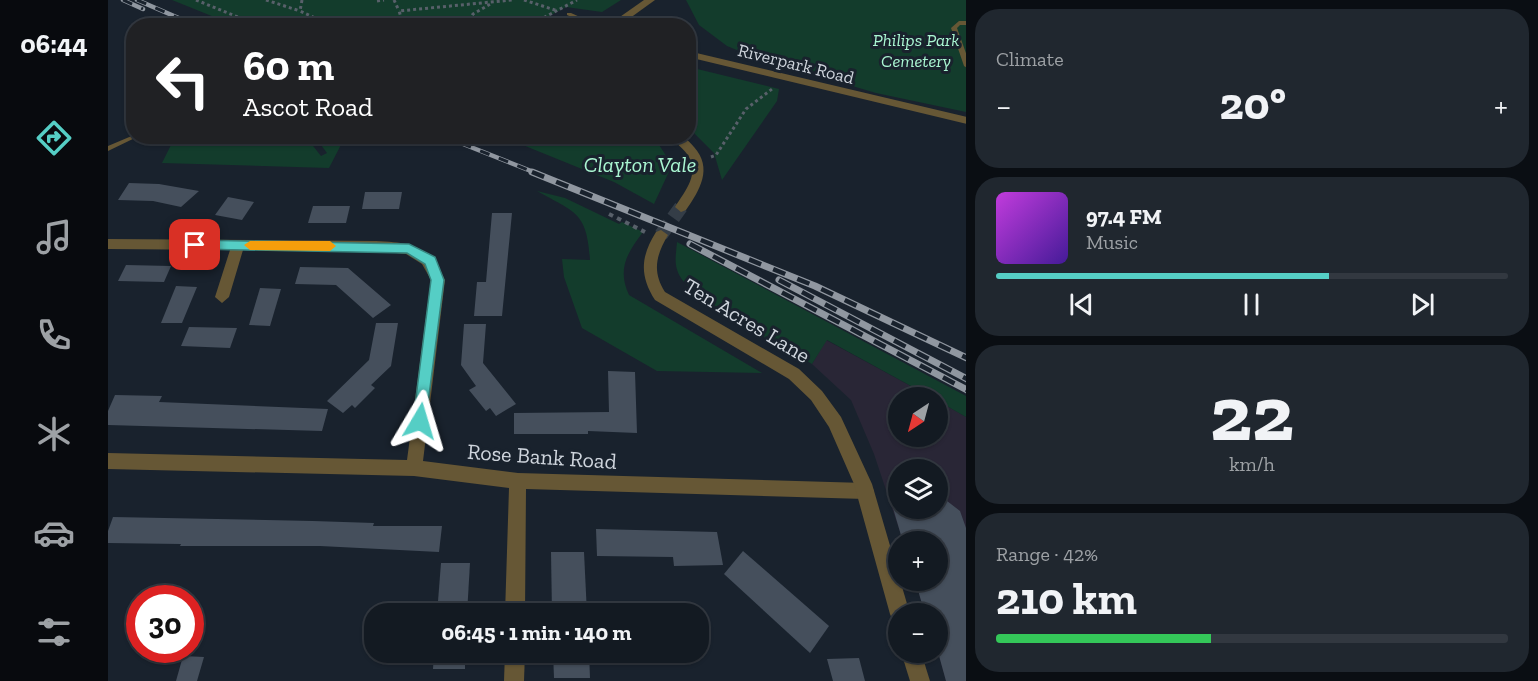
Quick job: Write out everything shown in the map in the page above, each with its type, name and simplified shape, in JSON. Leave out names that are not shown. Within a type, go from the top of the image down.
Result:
[{"type":"street","points":[[624,18],[650,0]]},
{"type":"street","name":"Riverpark Road","points":[[696,56],[792,80],[876,96],[966,121]]},
{"type":"street","points":[[681,207],[699,178],[695,154],[684,144]]},
{"type":"street","name":"Ten Acres Lane","points":[[660,237],[650,254],[648,270],[652,286],[675,306],[759,352],[812,388],[840,430],[865,491],[897,603]]},
{"type":"street","points":[[108,244],[409,248],[430,261],[438,280],[414,468]]},
{"type":"street","points":[[222,297],[238,245]]},
{"type":"street","name":"Rose Bank Road","points":[[108,461],[414,468],[518,481],[865,491]]},
{"type":"street","points":[[515,603],[518,481]]},
{"type":"street","points":[[514,663],[514,681]]},
{"type":"street","points":[[914,663],[920,681]]},
{"type":"lane","points":[[569,14],[579,18]]},
{"type":"lane","points":[[966,23],[959,22],[954,28],[966,66]]},
{"type":"lane","points":[[108,149],[126,141]]},
{"type":"path","points":[[196,0],[241,18]]},
{"type":"path","points":[[210,0],[214,7]]},
{"type":"path","points":[[266,0],[300,11],[312,18]]},
{"type":"path","points":[[300,11],[302,0]]},
{"type":"path","points":[[377,1],[384,0]]},
{"type":"path","points":[[394,0],[401,18]]},
{"type":"path","points":[[471,18],[473,14],[501,0]]},
{"type":"path","points":[[399,11],[512,0]]},
{"type":"path","points":[[524,0],[569,14]]},
{"type":"path","points":[[543,18],[578,0]]},
{"type":"path","points":[[698,163],[716,155],[743,111],[760,95],[792,80]]},
{"type":"path","points":[[609,214],[660,237]]},
{"type":"shaded area","points":[[826,340],[913,387],[888,387],[888,447],[948,447],[948,407],[966,417],[966,681],[946,681],[941,663],[948,663],[948,603],[922,603],[918,591],[948,591],[948,531],[900,531],[896,519],[948,519],[948,459],[888,459],[888,496],[874,454],[851,400],[812,364]]},
{"type":"green space","points":[[172,0],[621,0],[602,12],[566,7],[545,18],[217,18]]},
{"type":"green space","name":"Philips Park Cemetery","points":[[686,0],[966,0],[966,112],[876,93],[754,57],[727,46],[699,25]]},
{"type":"green space","points":[[696,69],[779,89],[777,101],[722,180],[714,153],[696,135]]},
{"type":"green space","points":[[172,144],[312,144],[321,156],[327,153],[320,144],[341,144],[329,168],[162,163]]},
{"type":"green space","name":"Clayton Vale","points":[[520,144],[658,144],[672,165],[654,204],[614,182]]},
{"type":"green space","points":[[537,191],[565,198],[619,224],[622,222],[643,232],[628,254],[624,269],[629,295],[762,373],[657,371],[582,328],[564,277],[562,259],[590,260],[586,232],[577,216],[570,210]]},
{"type":"green space","points":[[677,242],[966,396],[966,417],[948,407],[948,387],[913,387],[827,340],[812,364],[742,325],[705,301],[678,274]]},
{"type":"building","points":[[129,183],[159,184],[199,191],[181,207],[153,201],[118,200]]},
{"type":"building","points":[[365,192],[402,192],[399,209],[362,209]]},
{"type":"building","points":[[228,197],[254,202],[242,220],[215,215]]},
{"type":"building","points":[[313,206],[350,206],[346,223],[308,223]]},
{"type":"building","points":[[492,213],[512,213],[502,316],[474,316],[477,282],[486,282]]},
{"type":"building","points":[[126,265],[171,266],[164,282],[118,281]]},
{"type":"building","points":[[300,267],[348,268],[391,305],[373,318],[336,285],[295,284]]},
{"type":"building","points":[[176,286],[197,287],[182,323],[161,323]]},
{"type":"building","points":[[260,288],[281,289],[270,326],[249,325]]},
{"type":"building","points":[[376,323],[398,323],[391,366],[371,385],[375,388],[355,408],[352,405],[343,413],[327,401],[369,360]]},
{"type":"building","points":[[464,324],[486,324],[483,363],[516,404],[496,416],[490,408],[486,411],[469,390],[476,386],[461,365]]},
{"type":"building","points":[[189,327],[237,328],[230,348],[181,346]]},
{"type":"building","points":[[608,371],[635,372],[637,433],[588,431],[588,434],[514,434],[514,413],[609,412]]},
{"type":"building","points":[[115,395],[162,396],[159,402],[328,409],[322,431],[108,425],[108,411]]},
{"type":"building","points":[[948,502],[960,511],[966,528],[966,681],[946,681],[941,663],[948,663],[948,603],[922,603],[918,591],[948,591],[948,531],[900,531],[896,519],[948,519]]},
{"type":"building","points":[[113,517],[374,523],[373,526],[442,526],[439,552],[320,546],[180,546],[181,544],[108,543],[108,531]]},
{"type":"building","points":[[596,529],[717,532],[723,565],[674,566],[673,557],[597,556]]},
{"type":"building","points":[[743,551],[829,626],[810,653],[724,574]]},
{"type":"building","points":[[551,552],[584,552],[586,603],[552,603]]},
{"type":"building","points":[[441,563],[470,563],[468,603],[438,603]]},
{"type":"building","points":[[859,658],[865,681],[833,681],[827,659]]},
{"type":"building","points":[[181,663],[202,663],[197,681],[176,681]]},
{"type":"building","points":[[433,663],[465,663],[465,669],[433,669]]},
{"type":"building","points":[[553,663],[589,663],[590,678],[554,678]]},
{"type":"tunnel","points":[[661,235],[681,207]]},
{"type":"railway","points":[[123,0],[143,9]]},
{"type":"railway","points":[[137,0],[179,18]]},
{"type":"railway","points":[[463,144],[536,173]]},
{"type":"railway","points":[[532,172],[815,286],[966,358]]},
{"type":"railway","points":[[690,244],[966,389]]},
{"type":"railway","points":[[779,280],[966,378]]},
{"type":"slow traffic","points":[[250,245],[330,246]]},
{"type":"route","points":[[195,245],[409,248],[430,261],[438,280],[420,421]]}]
